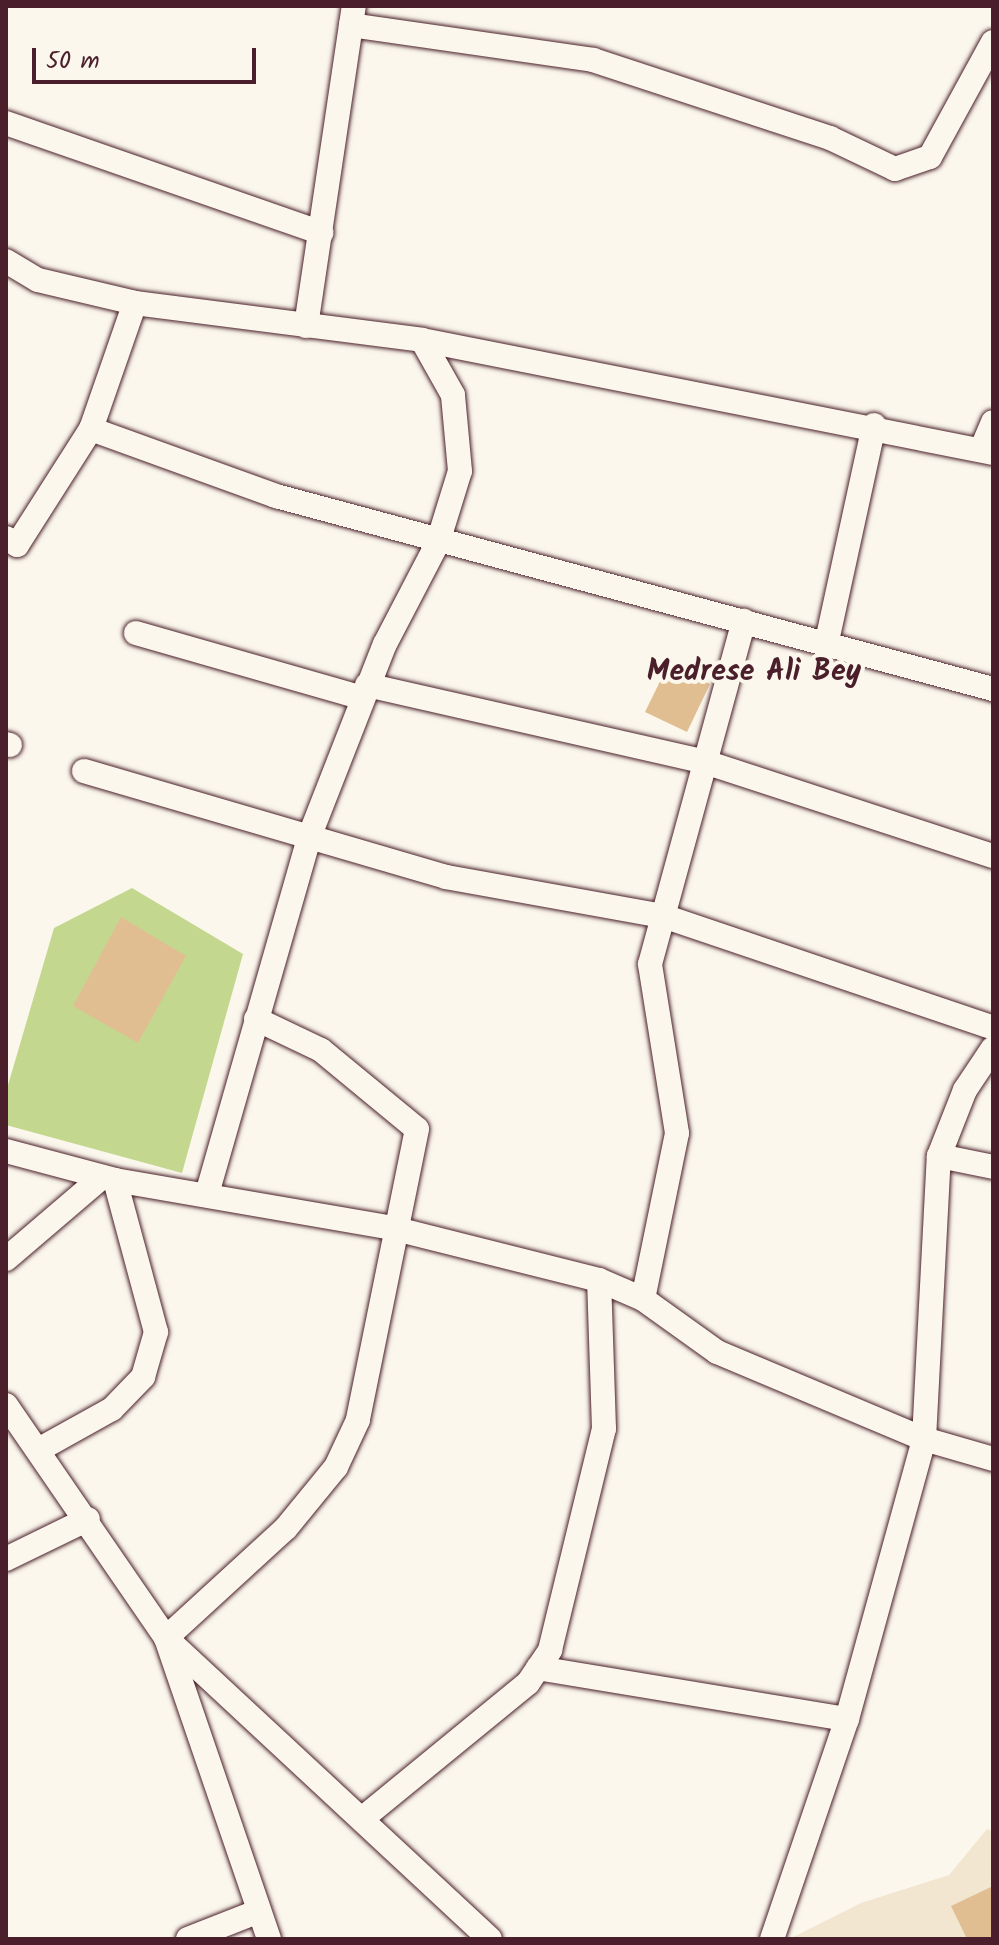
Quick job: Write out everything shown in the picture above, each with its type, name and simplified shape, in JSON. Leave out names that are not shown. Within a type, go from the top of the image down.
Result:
[{"type":"street","points":[[306,326],[353,16],[593,60],[830,138],[895,169],[930,157],[993,42]]},
{"type":"street","points":[[6,123],[321,233]]},
{"type":"street","points":[[6,261],[38,280],[135,303],[422,340],[874,425],[987,451],[993,422]]},
{"type":"street","points":[[6,538],[17,545],[91,429],[135,303]]},
{"type":"street","points":[[207,1194],[310,835],[364,692],[438,542],[462,444],[453,395],[422,340]]},
{"type":"street","points":[[827,641],[874,425]]},
{"type":"street","points":[[91,429],[276,496],[438,542],[827,641],[993,689]]},
{"type":"street","points":[[643,1299],[677,1133],[650,964],[744,621]]},
{"type":"street","points":[[136,633],[364,692],[705,762],[993,856]]},
{"type":"street","points":[[84,771],[446,877],[663,916],[993,1028]]},
{"type":"street","points":[[166,1638],[286,1528],[336,1467],[358,1420],[392,1228],[417,1129],[321,1050],[256,1019]]},
{"type":"street","points":[[772,1939],[847,1719],[924,1439],[939,1156],[965,1090],[993,1048]]},
{"type":"street","points":[[6,1151],[108,1178],[392,1228],[599,1280],[643,1299],[717,1352],[924,1439],[993,1459]]},
{"type":"street","points":[[939,1156],[993,1167]]},
{"type":"street","points":[[6,1259],[108,1178]]},
{"type":"street","points":[[40,1449],[112,1409],[143,1377],[156,1332],[108,1178]]},
{"type":"street","points":[[363,1818],[538,1668],[550,1650],[604,1429],[599,1280]]},
{"type":"street","points":[[6,1405],[40,1449],[166,1638],[490,1939]]},
{"type":"street","points":[[6,1559],[88,1519]]},
{"type":"street","points":[[166,1638],[269,1939]]},
{"type":"street","points":[[538,1668],[847,1719]]},
{"type":"street","points":[[188,1939],[259,1911]]},
{"type":"shaded area","points":[[987,1829],[993,1831],[993,1939],[789,1939],[861,1903],[949,1875]]},
{"type":"green space","points":[[132,888],[243,954],[182,1173],[6,1125],[6,1092],[54,928]]},
{"type":"building","points":[[669,663],[710,684],[687,732],[645,712]]},
{"type":"building","points":[[121,917],[186,956],[138,1043],[73,1006]]},
{"type":"building","points":[[993,1886],[993,1939],[967,1939],[951,1906]]},
{"type":"district","name":"Medrese Ali Bey","points":[[754,672]]}]
